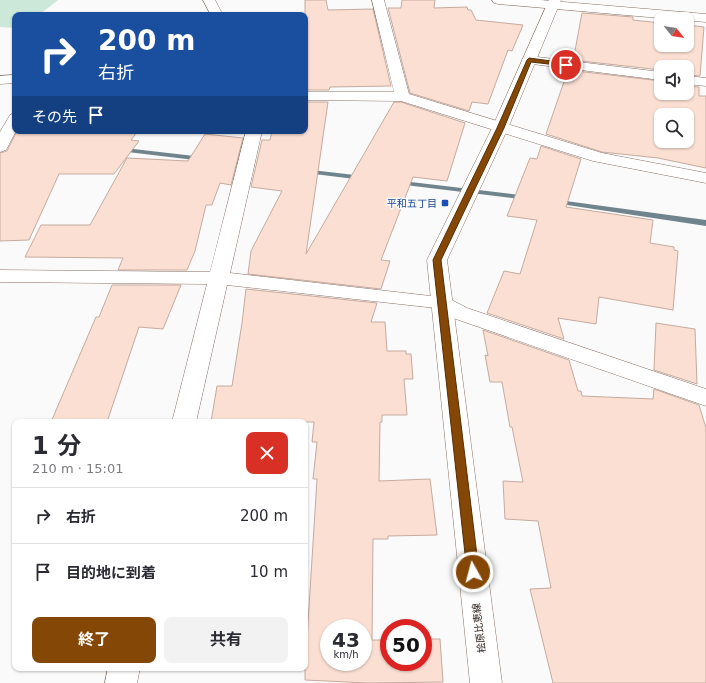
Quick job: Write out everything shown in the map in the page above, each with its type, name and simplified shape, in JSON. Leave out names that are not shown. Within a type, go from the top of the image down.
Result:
[{"type":"street","points":[[209,0],[215,12]]},
{"type":"street","points":[[378,0],[402,97]]},
{"type":"street","points":[[498,0],[555,2],[706,18]]},
{"type":"street","name":"桧原比恵線","points":[[486,683],[437,260],[500,128],[555,2]]},
{"type":"street","points":[[529,60],[654,75]]},
{"type":"street","points":[[0,80],[12,79]]},
{"type":"street","points":[[694,81],[706,82]]},
{"type":"street","points":[[308,96],[402,97],[599,157],[706,178]]},
{"type":"street","points":[[0,147],[12,124]]},
{"type":"street","points":[[185,419],[220,278],[253,134]]},
{"type":"street","points":[[0,276],[220,278],[441,302],[460,313],[706,398]]},
{"type":"street","points":[[121,683],[123,671]]},
{"type":"green space","points":[[0,0],[58,0],[43,12],[12,12],[12,28],[0,27]]},
{"type":"building","points":[[305,0],[326,0],[328,10],[373,9],[391,86],[330,87],[329,90],[308,90],[308,12],[305,12]]},
{"type":"building","points":[[402,0],[435,0],[434,8],[467,7],[468,10],[471,10],[476,20],[523,25],[512,51],[508,50],[488,104],[472,102],[469,111],[410,93],[388,8],[401,8]]},
{"type":"building","points":[[582,13],[633,17],[633,20],[654,22],[654,52],[694,52],[694,26],[704,27],[700,76],[694,76],[694,60],[654,60],[654,69],[572,60]]},
{"type":"building","points":[[568,70],[654,80],[654,100],[694,100],[694,87],[699,87],[699,96],[706,96],[706,168],[658,158],[602,152],[546,134]]},
{"type":"building","points":[[308,102],[328,102],[306,254],[394,102],[401,102],[465,123],[447,181],[413,177],[381,260],[390,261],[381,289],[248,274],[251,251],[282,191],[251,187],[262,140],[270,140],[271,134],[308,134]]},
{"type":"building","points":[[16,134],[136,134],[131,140],[139,141],[114,174],[59,174],[29,240],[0,241],[0,153],[7,151]]},
{"type":"building","points":[[205,134],[243,138],[231,185],[220,183],[212,205],[206,205],[195,251],[187,270],[118,270],[123,258],[25,257],[41,225],[90,225],[127,158],[188,161]]},
{"type":"building","points":[[541,146],[581,159],[566,207],[653,220],[650,243],[674,247],[674,250],[678,251],[673,310],[599,297],[596,324],[558,318],[564,339],[487,313],[504,271],[520,274],[537,220],[507,216],[530,158],[537,159]]},
{"type":"building","points":[[112,285],[181,285],[163,329],[139,327],[108,419],[52,419],[96,317],[99,317]]},
{"type":"building","points":[[246,289],[377,303],[371,322],[385,322],[387,351],[406,351],[406,354],[411,354],[413,379],[404,379],[407,415],[382,415],[382,422],[380,422],[379,481],[430,479],[437,535],[388,536],[388,539],[373,539],[372,640],[380,640],[380,671],[432,671],[432,639],[440,639],[443,682],[368,683],[305,680],[305,671],[308,671],[308,623],[317,479],[313,479],[317,442],[312,442],[314,422],[308,422],[308,419],[212,419],[217,386],[232,386]]},
{"type":"building","points":[[656,323],[695,329],[697,384],[654,370]]},
{"type":"building","points":[[483,330],[569,360],[578,391],[581,391],[582,396],[653,399],[654,389],[699,405],[706,428],[706,683],[553,683],[530,589],[551,588],[538,521],[505,519],[503,481],[523,482],[512,427],[510,427],[502,382],[490,382],[485,355],[488,356]]},
{"type":"waterway","points":[[119,149],[203,159]]},
{"type":"waterway","points":[[306,171],[363,178]]},
{"type":"waterway","points":[[397,182],[528,198]]},
{"type":"waterway","points":[[554,201],[706,223]]},
{"type":"place","name":"平和五丁目","points":[[445,203]]},
{"type":"route","points":[[473,572],[437,260],[500,128],[529,60],[566,65]]}]
